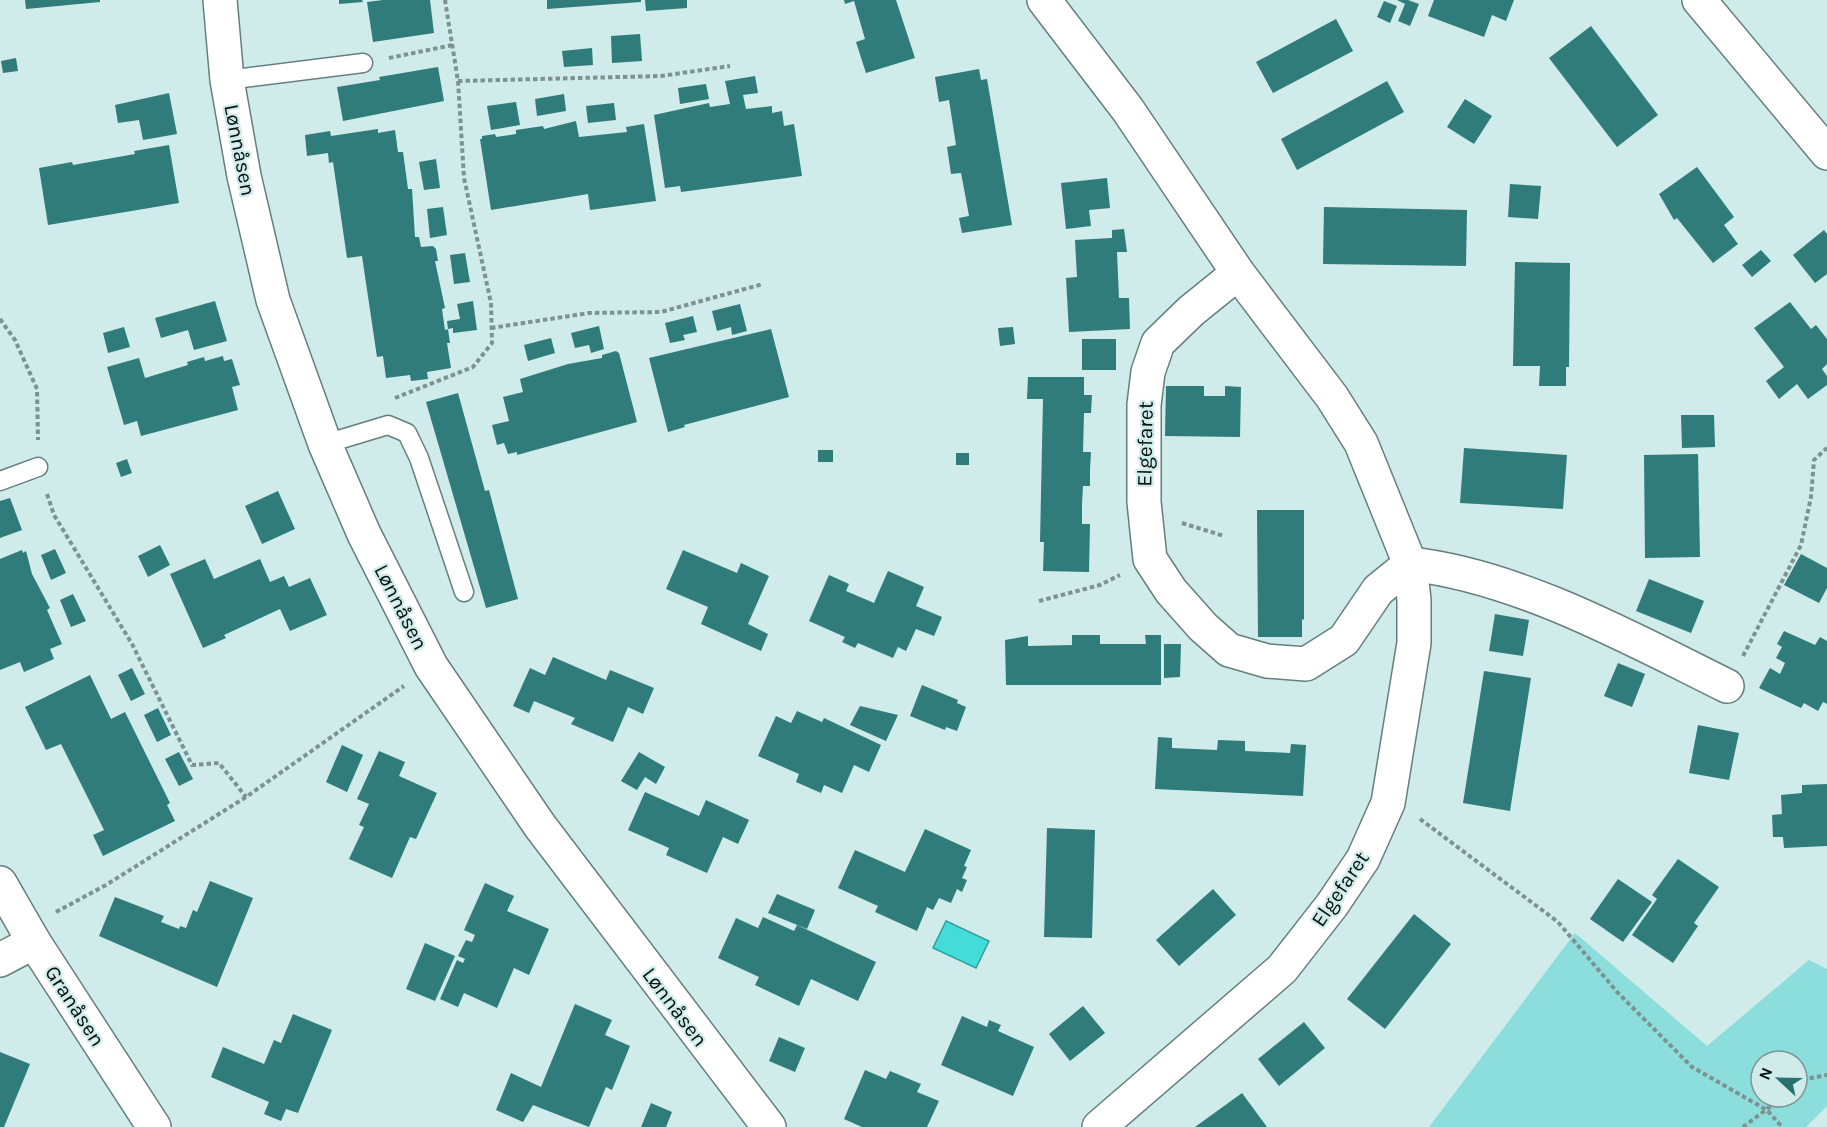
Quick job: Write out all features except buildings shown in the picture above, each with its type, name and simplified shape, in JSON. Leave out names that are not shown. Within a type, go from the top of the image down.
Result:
[{"type":"street","name":"Lønnåsen","points":[[220,0],[227,80],[243,176],[273,300],[325,444],[364,534],[431,666],[540,826],[769,1127]]},
{"type":"street","name":"Elgefaret","points":[[1044,0],[1128,110],[1239,273],[1332,397],[1361,443],[1410,564],[1414,600],[1414,643],[1388,803],[1363,859],[1282,969],[1099,1127]]},
{"type":"street","points":[[1699,0],[1774,86],[1827,153]]},
{"type":"street","name":"Elgefaret","points":[[1239,273],[1191,310],[1158,343],[1148,372],[1144,405],[1146,517],[1150,559],[1171,591],[1203,627],[1229,650],[1267,661],[1306,664],[1344,640],[1378,590],[1410,564]]},
{"type":"street","points":[[1410,564],[1446,568],[1572,610],[1727,686]]},
{"type":"street","name":"Granåsen","points":[[0,883],[34,942],[154,1127]]},
{"type":"street","points":[[0,960],[34,942]]},
{"type":"lane","points":[[227,80],[363,63]]},
{"type":"lane","points":[[325,444],[388,425],[407,433],[419,458],[464,592]]},
{"type":"lane","points":[[0,481],[38,467]]},
{"type":"path","points":[[387,402],[473,367],[492,343],[491,303],[464,178],[458,81],[445,0]]},
{"type":"path","points":[[363,63],[453,45]]},
{"type":"path","points":[[458,81],[661,76],[730,66]]},
{"type":"path","points":[[491,328],[589,313],[662,312],[763,284]]},
{"type":"path","points":[[0,319],[15,339],[37,389],[38,467],[54,515],[132,644],[192,765],[219,764],[246,797]]},
{"type":"path","points":[[1727,686],[1801,545],[1811,497],[1814,460],[1827,448]]},
{"type":"path","points":[[1146,517],[1190,525],[1224,536]]},
{"type":"path","points":[[1038,601],[1100,585],[1150,559]]},
{"type":"path","points":[[34,942],[57,911],[106,885],[246,797],[431,666]]},
{"type":"path","points":[[1388,803],[1413,814],[1558,922],[1618,993],[1692,1067],[1767,1110],[1782,1127]]},
{"type":"path","points":[[1809,1078],[1827,1075]]},
{"type":"path","points":[[1743,1127],[1767,1110]]},
{"type":"shaded area","points":[[946,921],[989,941],[976,968],[933,948]]},
{"type":"shaded area","points":[[1575,933],[1707,1046],[1809,960],[1827,969],[1827,1106],[1806,1127],[1429,1127]]}]
